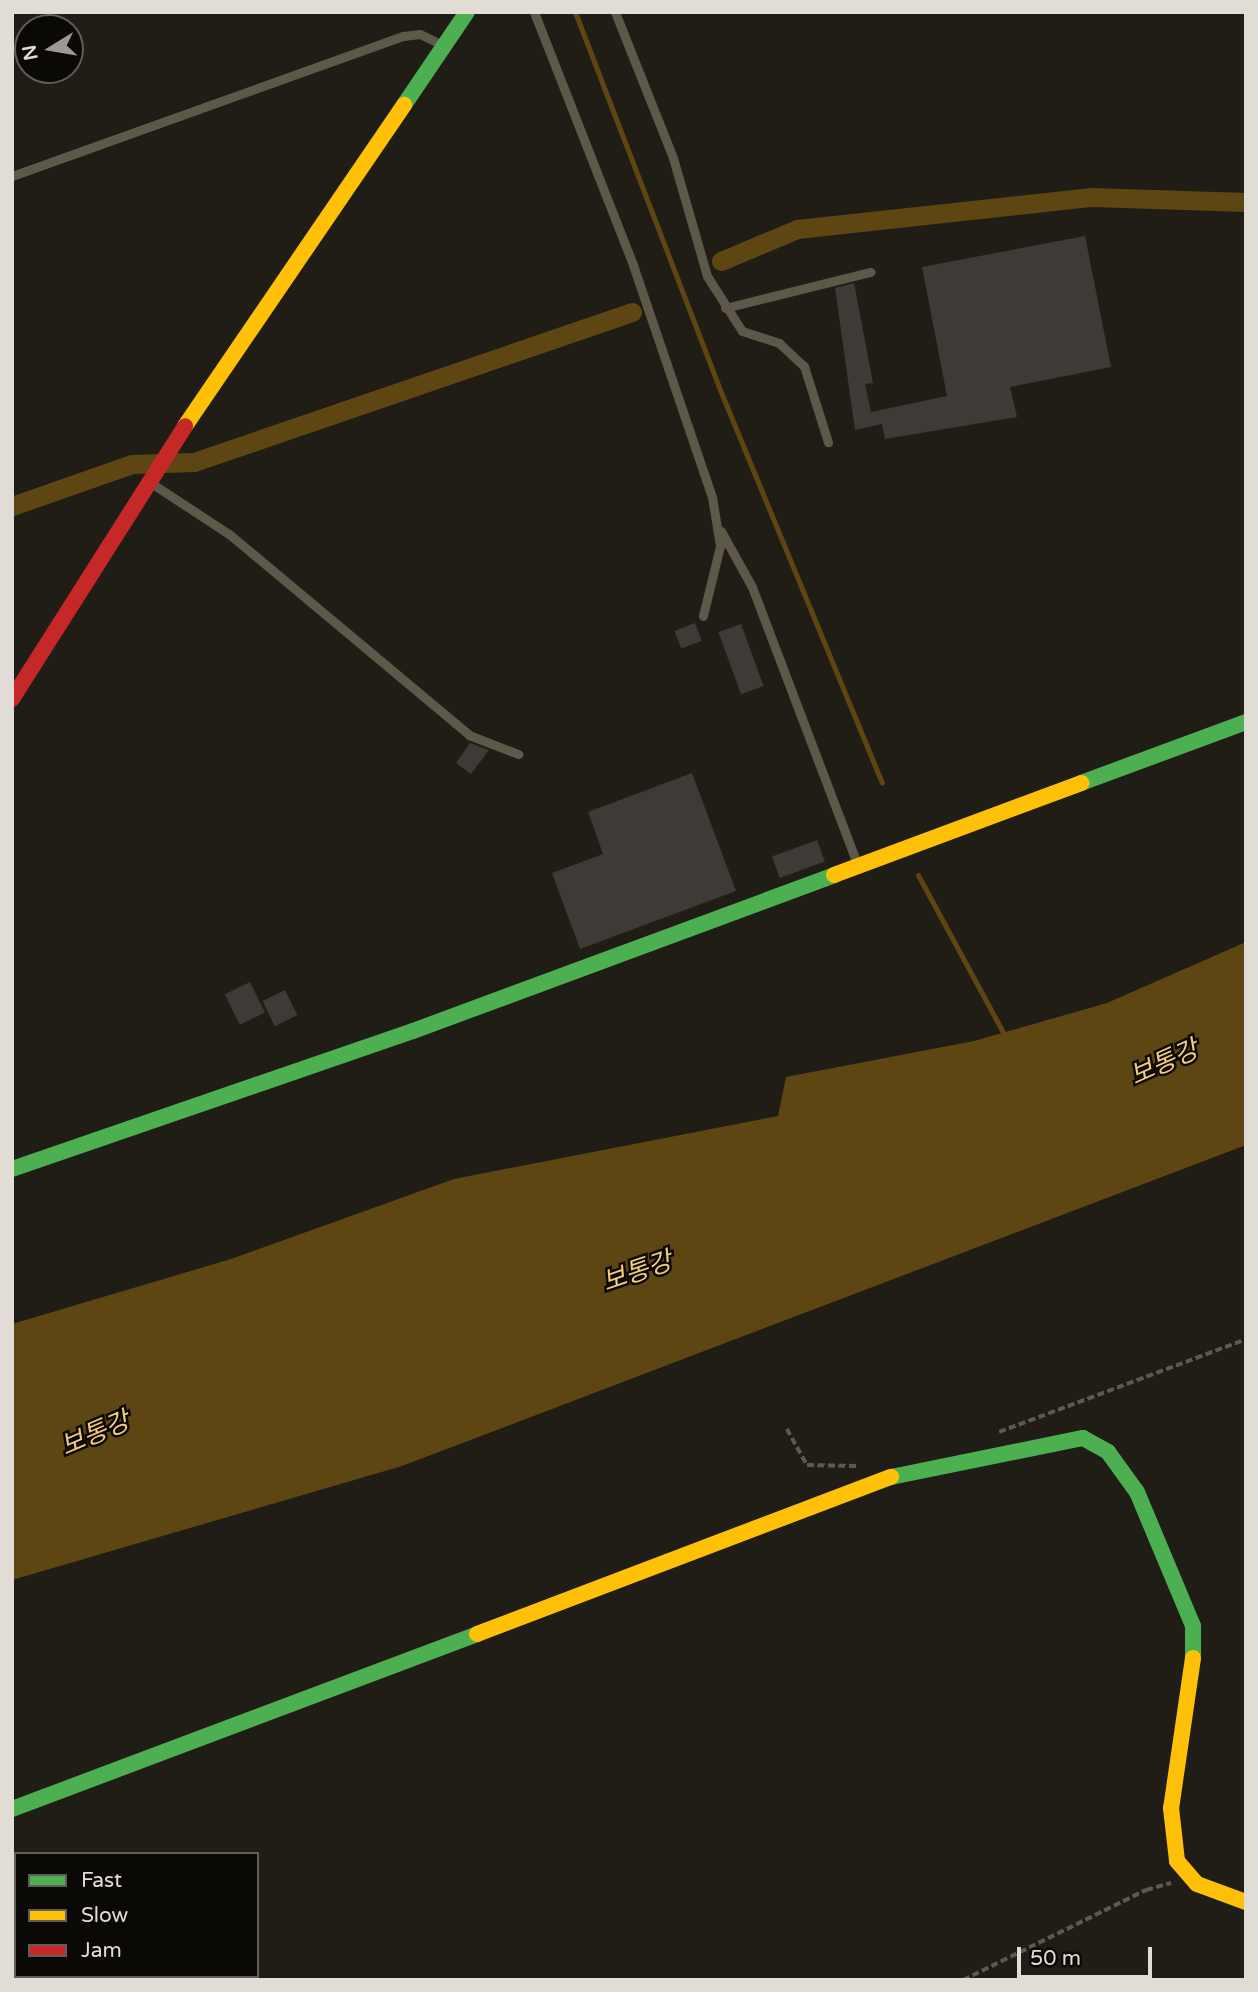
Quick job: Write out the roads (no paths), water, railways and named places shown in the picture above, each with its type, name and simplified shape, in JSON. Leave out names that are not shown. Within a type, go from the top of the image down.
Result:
[{"type":"main road","points":[[12,699],[178,437],[467,12]]},
{"type":"main road","points":[[12,1169],[413,1031],[1246,722]]},
{"type":"main road","points":[[12,1809],[892,1477],[1083,1438],[1108,1452],[1137,1492],[1193,1626],[1193,1669],[1170,1829],[1177,1861],[1190,1880],[1246,1902]]},
{"type":"lane","points":[[534,12],[633,265],[719,529],[752,587],[858,866]]},
{"type":"lane","points":[[615,12],[673,158],[707,276],[742,331],[779,343],[804,366],[828,442]]},
{"type":"lane","points":[[12,176],[403,36],[420,34],[444,45]]},
{"type":"lane","points":[[725,308],[871,271]]},
{"type":"lane","points":[[150,482],[229,534],[469,735],[518,754]]},
{"type":"lane","points":[[703,616],[719,529]]},
{"type":"water","name":"보통강","points":[[1246,942],[1246,1145],[402,1466],[12,1580],[12,1324],[231,1259],[454,1179],[778,1116],[786,1077],[974,1041],[1107,1003]]},
{"type":"waterway","points":[[575,12],[718,385],[882,782]]},
{"type":"waterway","points":[[721,261],[797,229],[1092,197],[1246,202]]},
{"type":"waterway","points":[[12,506],[132,464],[194,462],[632,312]]},
{"type":"waterway","points":[[918,875],[1006,1038]]}]
